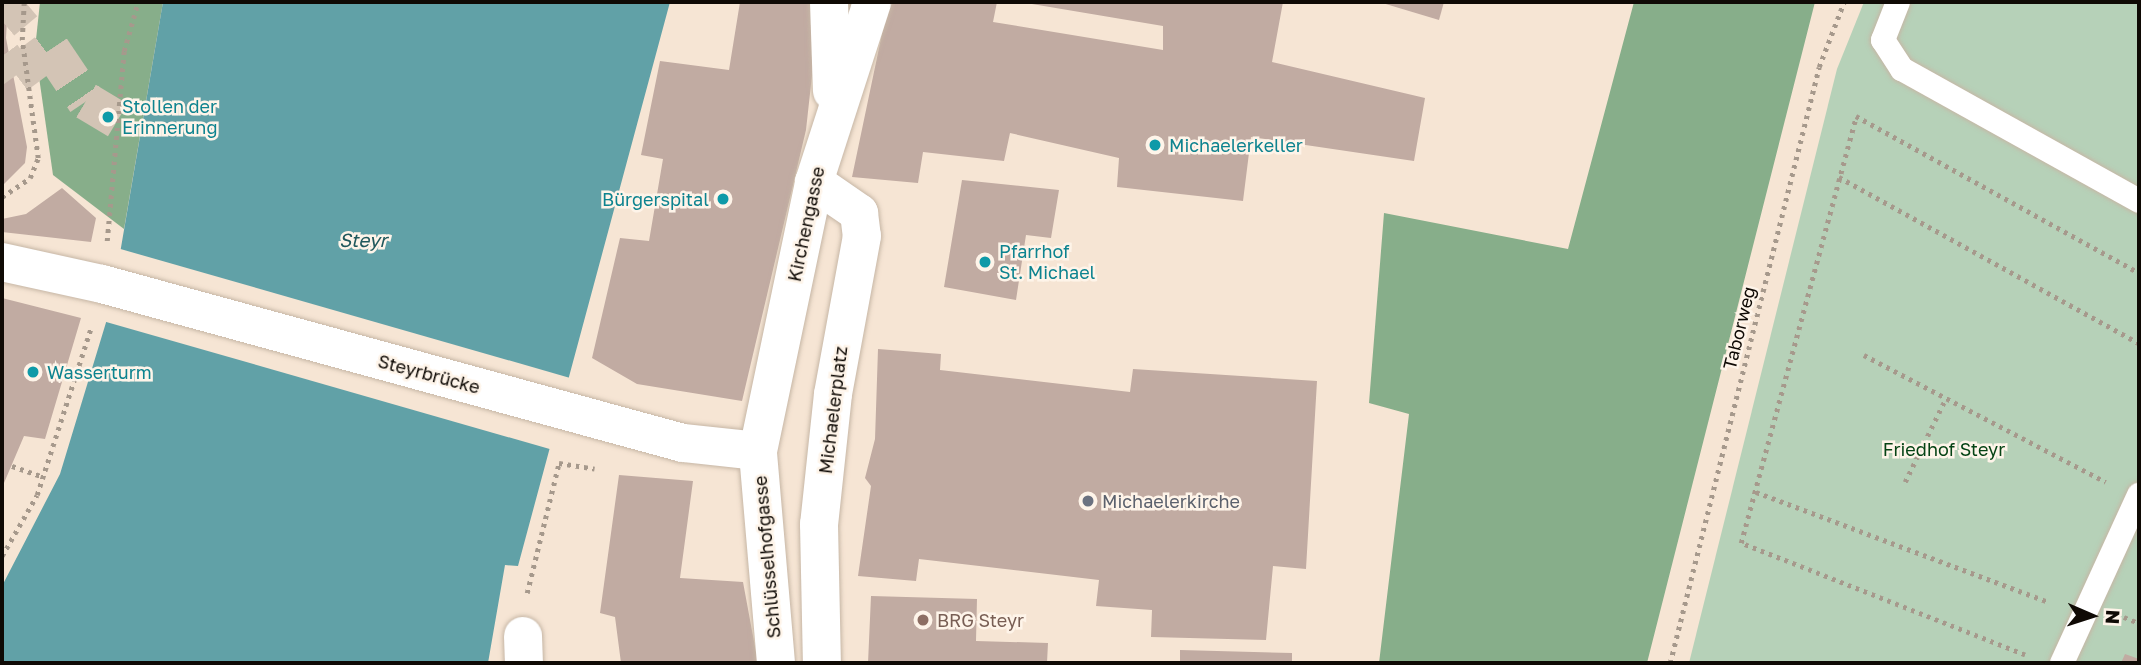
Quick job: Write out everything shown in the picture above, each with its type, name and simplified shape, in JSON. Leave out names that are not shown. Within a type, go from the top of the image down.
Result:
[{"type":"street","points":[[830,2],[833,109]]},
{"type":"street","name":"Kirchengasse","points":[[758,451],[814,183],[833,109],[872,2]]},
{"type":"street","name":"Michaelerplatz","points":[[814,183],[859,214],[862,236],[833,394],[820,524],[822,663]]},
{"type":"street","name":"Steyrbrücke","points":[[2,262],[98,301],[595,419],[683,443],[758,451]]},
{"type":"street","name":"Schlüsselhofgasse","points":[[758,451],[776,663]]},
{"type":"lane","points":[[1898,2],[1884,40],[1902,69],[2139,201]]},
{"type":"lane","points":[[2062,663],[2138,497]]},
{"type":"path","points":[[2,197],[30,178],[38,158],[22,40],[24,2]]},
{"type":"path","points":[[2,556],[44,477],[98,301],[124,51],[138,2]]},
{"type":"path","name":"Taborweg","points":[[1670,663],[1819,67],[1844,2]]},
{"type":"path","points":[[2033,658],[1741,543],[1856,116],[2139,273]]},
{"type":"path","points":[[1839,177],[2139,343]]},
{"type":"path","points":[[1864,355],[2138,497]]},
{"type":"path","points":[[1905,482],[1946,398]]},
{"type":"path","points":[[529,575],[559,463],[601,470]]},
{"type":"path","points":[[12,466],[44,477]]},
{"type":"path","points":[[1756,492],[2082,615]]},
{"type":"green space","points":[[40,2],[163,2],[124,229],[53,175],[35,49]]},
{"type":"green space","points":[[1634,2],[1815,2],[1647,663],[1379,663],[1409,414],[1369,403],[1384,213],[1568,249]]},
{"type":"green space","name":"Friedhof Steyr","points":[[1864,2],[2139,2],[2139,663],[1689,663],[1837,69]]},
{"type":"water","name":"Steyr","points":[[163,2],[670,2],[518,566],[505,565],[488,663],[2,663],[2,586],[60,474],[111,306]]},
{"type":"pier","points":[[117,248],[574,379],[553,450],[97,319]]},
{"type":"building","points":[[2,2],[8,2],[6,38],[27,147],[25,163],[2,186]]},
{"type":"building","name":"Bürgerspital","points":[[740,2],[820,2],[806,130],[742,401],[637,384],[592,358],[620,238],[649,241],[663,159],[641,155],[660,61],[729,70]]},
{"type":"building","points":[[897,2],[997,2],[993,22],[1163,50],[1163,26],[1020,2],[1283,2],[1272,62],[1425,98],[1414,161],[1251,137],[1243,201],[1117,187],[1119,158],[1010,133],[1004,161],[923,152],[918,183],[852,177],[888,5]]},
{"type":"building","points":[[1379,2],[1444,2],[1439,20]]},
{"type":"building","name":"Pfarrhof St. Michael","points":[[962,180],[1059,190],[1051,238],[1026,235],[1016,300],[944,287]]},
{"type":"building","points":[[62,188],[96,218],[91,242],[2,232],[2,219],[26,214]]},
{"type":"building","name":"Wasserturm","points":[[2,298],[81,318],[45,439],[24,436],[4,483]]},
{"type":"building","name":"Michaelerkirche","points":[[878,349],[941,354],[940,370],[1130,392],[1133,369],[1317,381],[1306,569],[1273,566],[1266,640],[1151,637],[1152,610],[1096,606],[1099,580],[919,559],[916,581],[858,576],[871,486],[865,478],[875,439]]},
{"type":"building","points":[[619,475],[693,481],[680,578],[743,582],[758,663],[621,663],[615,617],[600,613]]},
{"type":"building","name":"BRG Steyr","points":[[871,596],[977,599],[976,641],[1048,643],[1047,663],[868,663]]},
{"type":"building","points":[[1180,650],[1292,653],[1292,663],[1180,663]]},
{"type":"building","points":[[2125,654],[2139,659],[2139,663],[2121,663]]},
{"type":"tunnel","points":[[2,21],[25,2]]},
{"type":"tunnel","points":[[2,56],[16,75],[51,49],[86,101],[118,120]]},
{"type":"place","name":"Stollen der Erinnerung","points":[[108,117]]},
{"type":"place","name":"Michaelerkeller","points":[[1155,145]]},
{"type":"place","name":"Bürgerspital","points":[[723,199]]},
{"type":"place","name":"Pfarrhof St. Michael","points":[[985,262]]},
{"type":"place","name":"Wasserturm","points":[[33,372]]},
{"type":"place","name":"Michaelerkirche","points":[[1088,501]]},
{"type":"place","name":"BRG Steyr","points":[[923,620]]}]
